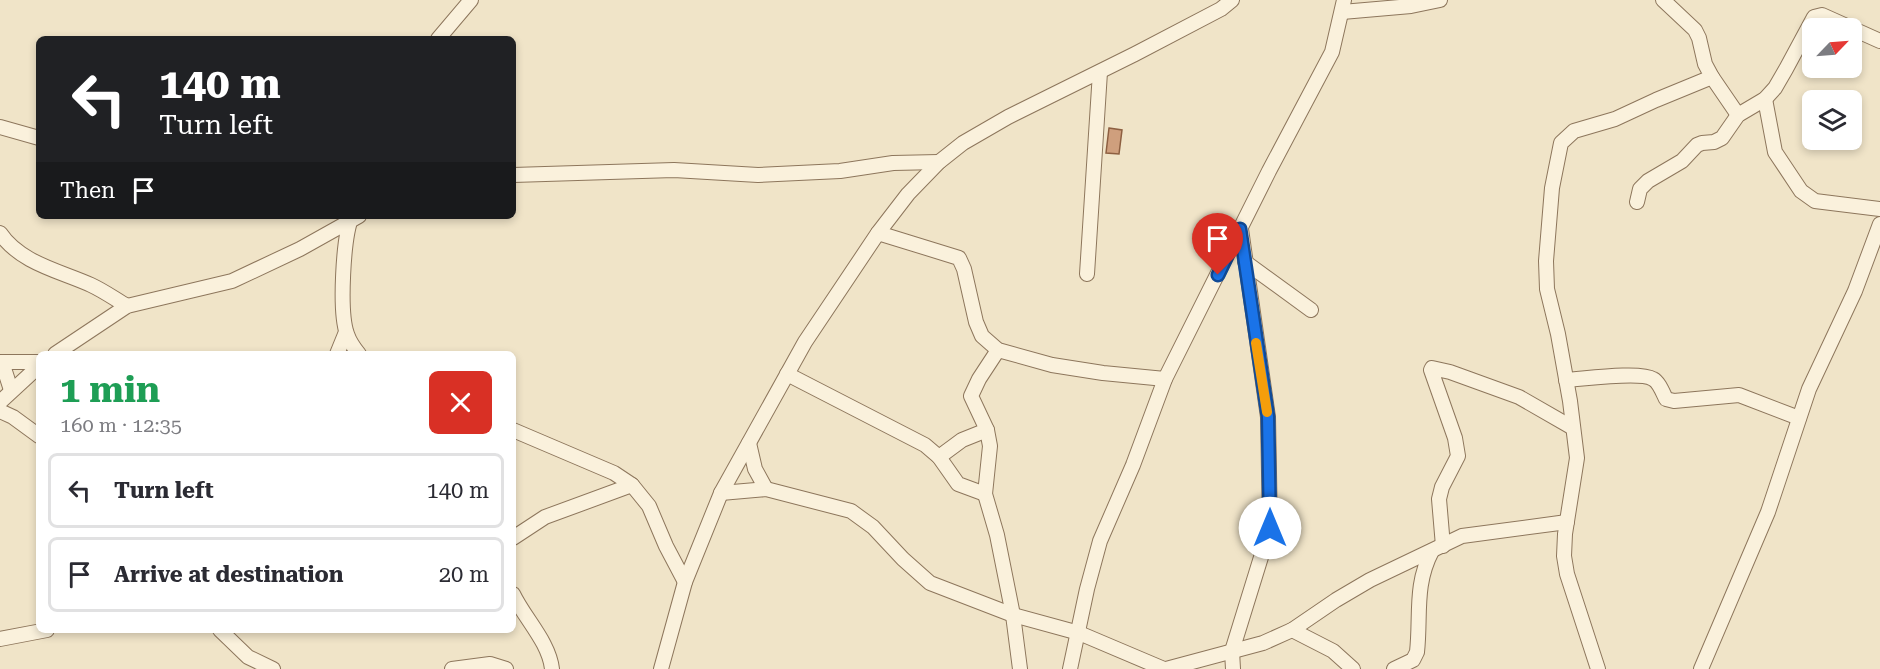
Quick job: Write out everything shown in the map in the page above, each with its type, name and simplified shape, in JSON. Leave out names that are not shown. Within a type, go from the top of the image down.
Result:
[{"type":"street","points":[[441,36],[471,0]]},
{"type":"street","points":[[661,669],[685,582],[721,493],[804,342],[878,233],[908,194],[939,162],[963,143],[1008,117],[1221,9],[1232,0]]},
{"type":"street","points":[[1070,669],[1100,541],[1133,465],[1165,379],[1269,171],[1332,52],[1343,6],[1411,6],[1440,0]]},
{"type":"street","points":[[1663,0],[1695,30],[1705,64],[1738,115]]},
{"type":"street","points":[[1637,202],[1640,189],[1648,181],[1682,161],[1697,145],[1722,138],[1738,115],[1765,99],[1775,88],[1786,69],[1809,23],[1818,14],[1880,40]]},
{"type":"street","points":[[1087,274],[1100,72]]},
{"type":"street","points":[[1598,669],[1567,574],[1564,556],[1577,458],[1558,334],[1546,289],[1552,188],[1561,143],[1574,131],[1615,119],[1712,77]]},
{"type":"street","points":[[1765,99],[1775,152],[1801,191],[1815,201],[1880,209]]},
{"type":"street","points":[[0,127],[36,137]]},
{"type":"street","points":[[516,175],[674,170],[758,175],[840,171],[892,164],[939,162]]},
{"type":"street","points":[[60,351],[127,306],[231,281],[300,249],[352,219]]},
{"type":"street","points":[[354,219],[344,253],[343,298],[346,332],[356,351]]},
{"type":"street","points":[[1701,669],[1768,512],[1809,389],[1855,291],[1880,224]]},
{"type":"street","points":[[1233,669],[1232,651],[1270,528],[1268,417],[1240,229]]},
{"type":"street","points":[[0,233],[8,245],[38,264],[93,286],[127,306]]},
{"type":"street","points":[[878,233],[959,258],[964,269],[976,322],[982,336],[998,350],[1052,365],[1165,379]]},
{"type":"street","points":[[1245,262],[1311,310]]},
{"type":"street","points":[[338,351],[346,332]]},
{"type":"street","points":[[998,350],[971,396],[987,430],[990,446],[985,494],[997,535],[1013,615],[1020,669]]},
{"type":"street","points":[[11,390],[1,362],[36,364]]},
{"type":"street","points":[[0,402],[36,367]]},
{"type":"street","points":[[1394,669],[1413,660],[1418,652],[1419,589],[1424,567],[1438,548],[1439,500],[1442,487],[1458,456],[1455,438],[1432,368],[1450,372],[1519,397],[1573,428]]},
{"type":"street","points":[[787,374],[925,444],[939,457],[958,484],[985,494]]},
{"type":"street","points":[[1566,380],[1635,376],[1652,378],[1666,399],[1674,401],[1739,395],[1799,418]]},
{"type":"street","points":[[0,411],[13,417],[36,434]]},
{"type":"street","points":[[939,457],[962,440],[987,430]]},
{"type":"street","points":[[516,431],[614,473],[632,486],[649,506],[685,582]]},
{"type":"street","points":[[749,442],[755,469],[766,489]]},
{"type":"street","points":[[516,536],[545,517],[632,486]]},
{"type":"street","points":[[721,493],[766,489],[851,511],[873,526],[903,559],[930,583],[1013,615],[1079,633],[1165,669],[1263,643],[1292,630],[1370,580],[1462,536],[1567,522]]},
{"type":"street","points":[[516,600],[550,656],[552,669]]},
{"type":"street","points":[[1292,630],[1334,651],[1353,669]]},
{"type":"street","points":[[0,639],[36,632]]},
{"type":"street","points":[[223,633],[248,657],[273,669]]},
{"type":"street","points":[[237,646],[238,633]]},
{"type":"street","points":[[452,669],[490,664],[506,669]]},
{"type":"building","points":[[1109,128],[1122,130],[1119,154],[1106,153]]},
{"type":"slow traffic","points":[[1256,343],[1267,412]]},
{"type":"route","points":[[1218,275],[1240,229],[1268,417],[1270,528]]}]
